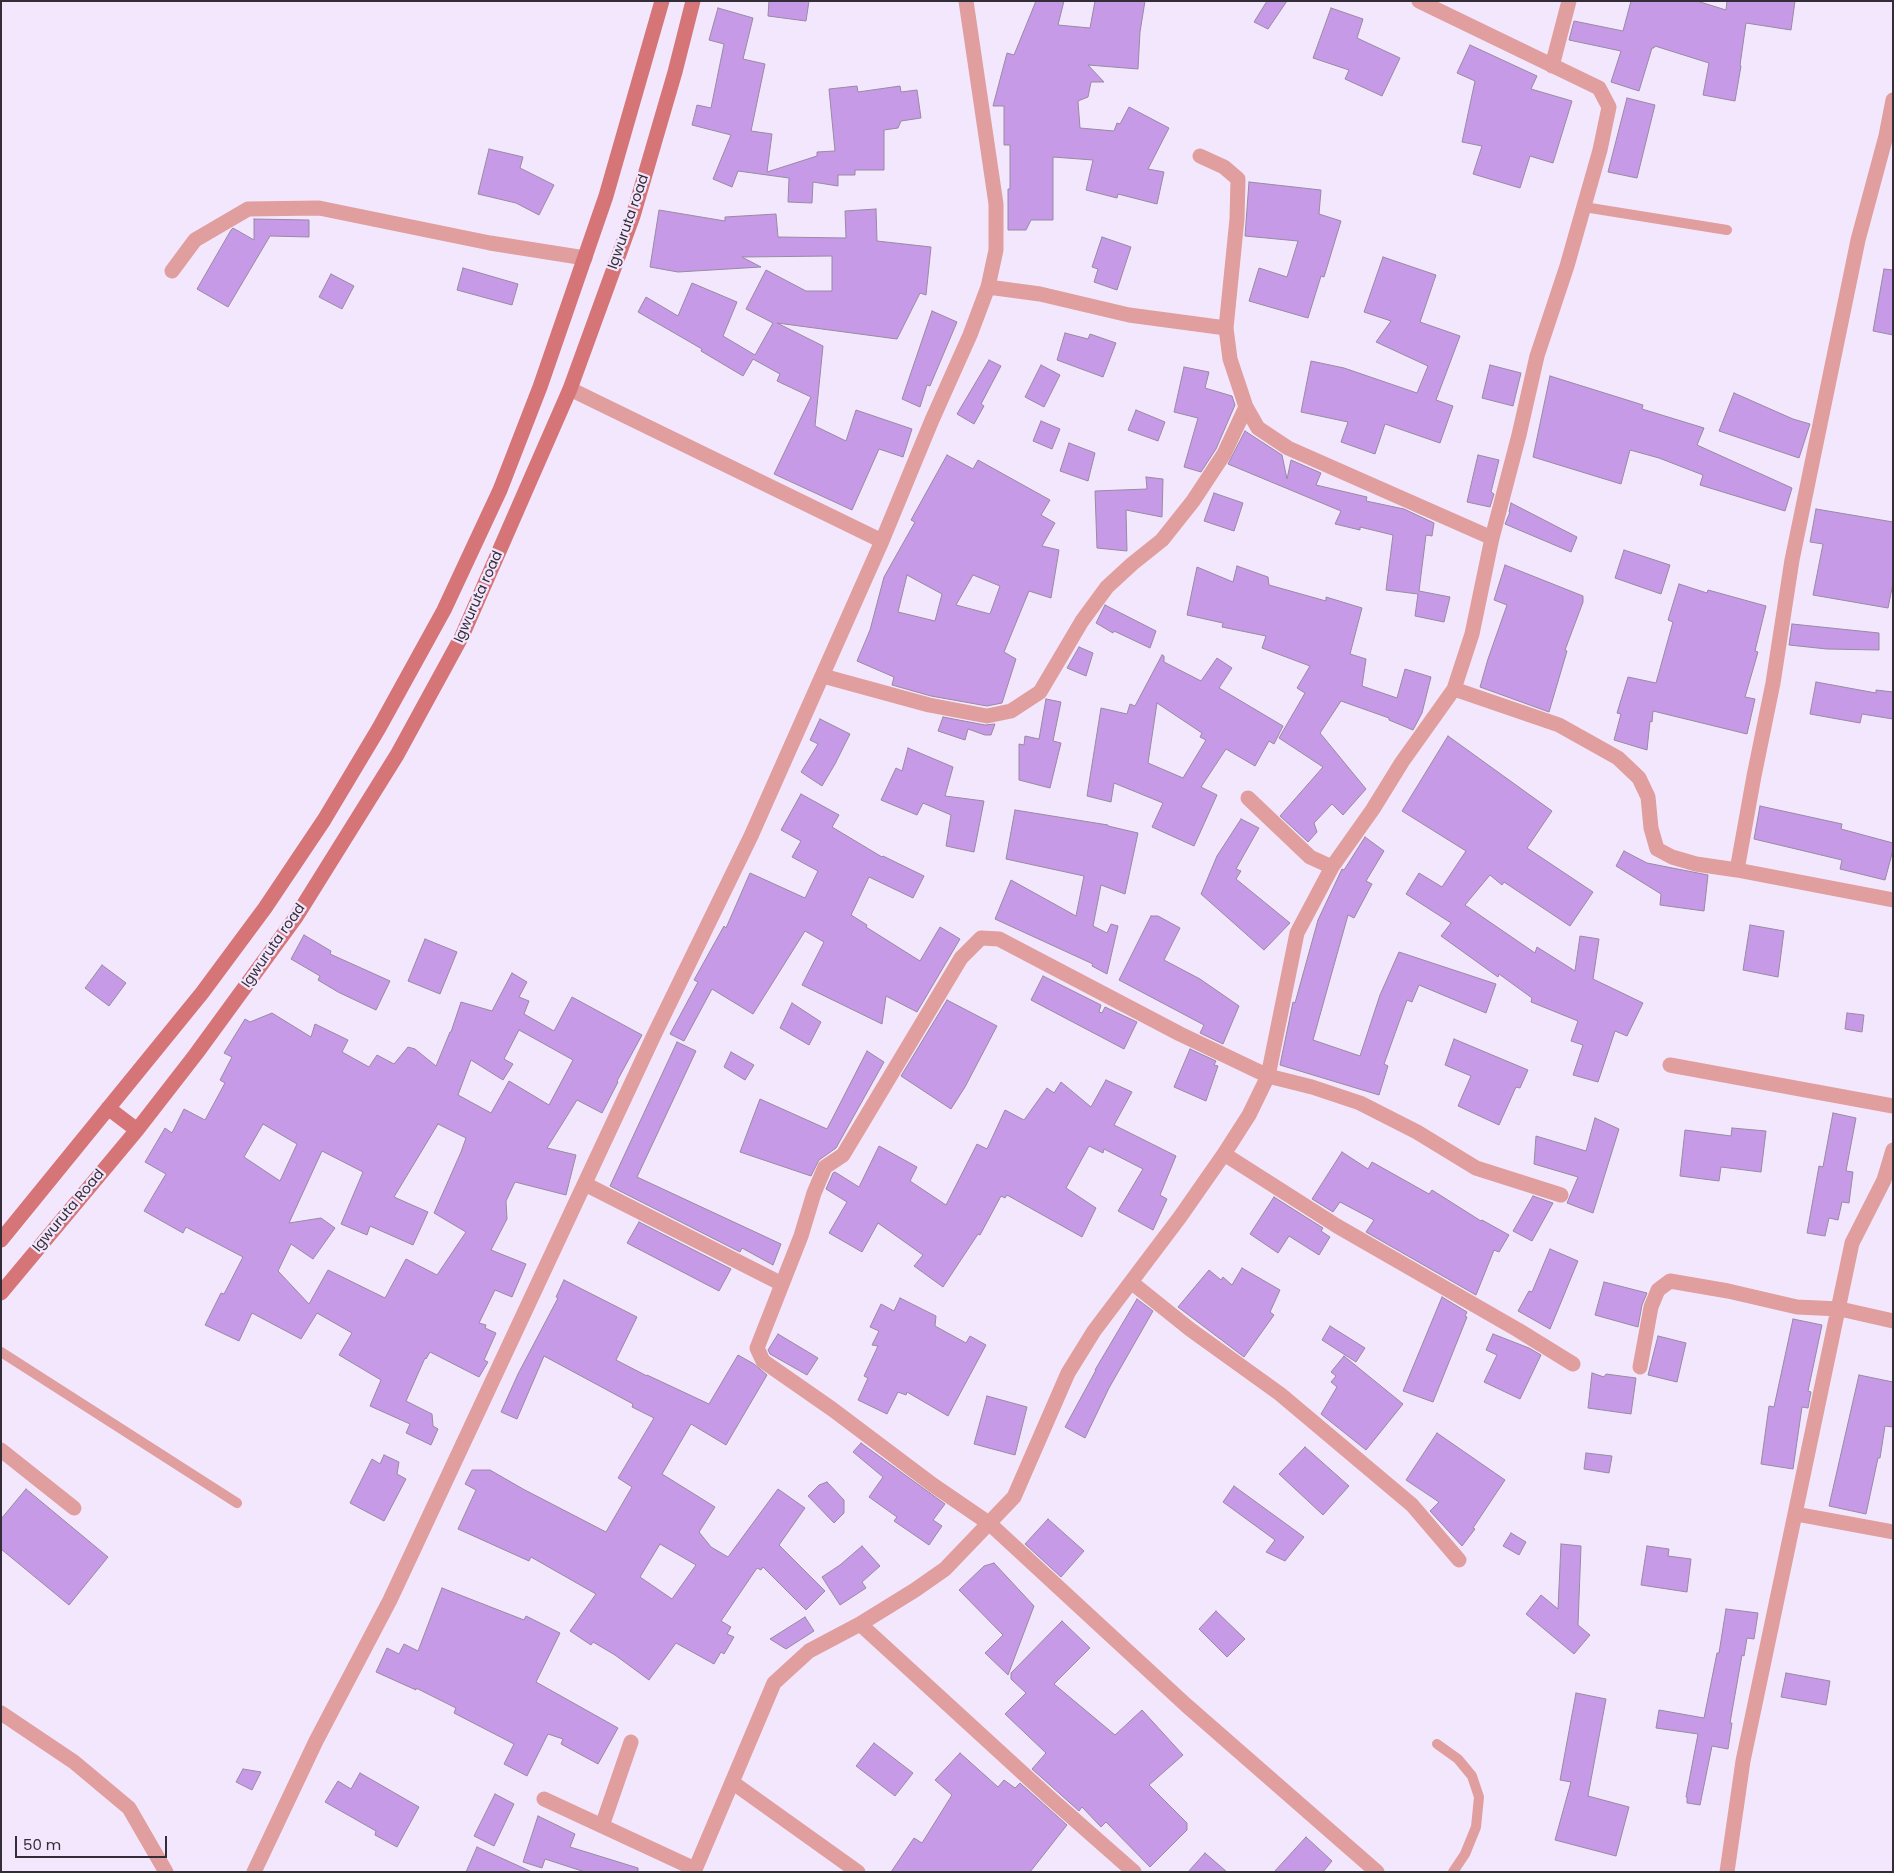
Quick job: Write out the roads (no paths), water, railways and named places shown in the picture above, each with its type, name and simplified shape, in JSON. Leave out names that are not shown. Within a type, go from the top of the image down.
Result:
[{"type":"main road","name":"Igwuruta road","points":[[108,1108],[202,993],[266,908],[324,820],[379,728],[444,610],[500,490],[540,387],[606,196],[662,1]]},
{"type":"main road","name":"Igwuruta road","points":[[136,1130],[196,1054],[296,917],[397,755],[462,636],[570,388],[633,216],[694,1]]},
{"type":"main road","points":[[1,1240],[108,1108],[136,1130]]},
{"type":"main road","name":"Igwuruta Road","points":[[1,1293],[136,1130]]},
{"type":"street","points":[[254,1872],[316,1741],[390,1600],[654,1033],[751,836],[882,541],[932,420],[970,335],[988,287],[996,250],[996,204],[966,1]]},
{"type":"street","points":[[544,1799],[694,1870],[774,1683],[809,1651],[860,1624],[946,1569],[1014,1497],[1068,1373],[1094,1332],[1224,1154],[1249,1115],[1268,1076],[1297,933],[1332,868],[1373,809],[1402,762],[1454,688],[1472,634],[1492,538],[1537,356],[1568,266],[1600,150],[1609,107],[1599,88],[1419,1]]},
{"type":"street","points":[[1552,66],[1569,1]]},
{"type":"street","points":[[1737,870],[1773,683],[1796,542],[1858,240],[1890,136],[1893,100]]},
{"type":"street","points":[[1200,156],[1224,167],[1238,180],[1238,209],[1226,328],[1230,359],[1246,407],[1258,428],[1288,448],[1492,538]]},
{"type":"street","points":[[172,271],[195,240],[248,209],[319,208],[490,243],[585,258]]},
{"type":"street","points":[[988,287],[1040,294],[1129,315],[1226,328]]},
{"type":"street","points":[[570,388],[882,541]]},
{"type":"street","points":[[822,676],[929,705],[987,716],[1011,711],[1040,692],[1082,622],[1107,587],[1162,540],[1193,501],[1224,454],[1246,407]]},
{"type":"street","points":[[1454,688],[1558,725],[1618,758],[1639,778],[1648,797],[1651,828],[1657,849],[1672,857],[1696,864],[1893,900]]},
{"type":"street","points":[[1248,798],[1310,857],[1332,868]]},
{"type":"street","points":[[1377,1872],[1193,1712],[990,1524],[933,1485],[832,1409],[763,1361],[757,1348],[825,1167],[843,1155],[961,958],[981,938],[999,939],[1180,1034],[1268,1076],[1360,1102],[1417,1132],[1476,1168],[1561,1195]]},
{"type":"street","points":[[1670,1065],[1893,1106]]},
{"type":"street","points":[[1727,1872],[1743,1761],[1840,1309],[1852,1243],[1884,1180],[1893,1150]]},
{"type":"street","points":[[1224,1154],[1337,1226],[1518,1330],[1573,1364]]},
{"type":"street","points":[[585,1184],[782,1284]]},
{"type":"street","points":[[1640,1367],[1651,1307],[1658,1290],[1670,1281],[1728,1291],[1797,1307],[1840,1309],[1893,1320]]},
{"type":"street","points":[[1131,1282],[1191,1330],[1280,1394],[1412,1505],[1459,1560]]},
{"type":"street","points":[[1,1450],[74,1508]]},
{"type":"street","points":[[1796,1514],[1893,1532]]},
{"type":"street","points":[[860,1624],[1050,1798],[1134,1872]]},
{"type":"street","points":[[1,1713],[74,1762],[129,1808],[166,1872]]},
{"type":"street","points":[[602,1826],[631,1742]]},
{"type":"street","points":[[732,1782],[858,1872]]},
{"type":"lane","points":[[1584,207],[1727,230]]},
{"type":"lane","points":[[1,1352],[237,1503]]},
{"type":"lane","points":[[1437,1744],[1458,1760],[1472,1776],[1479,1797],[1476,1827],[1464,1854],[1453,1872]]}]
